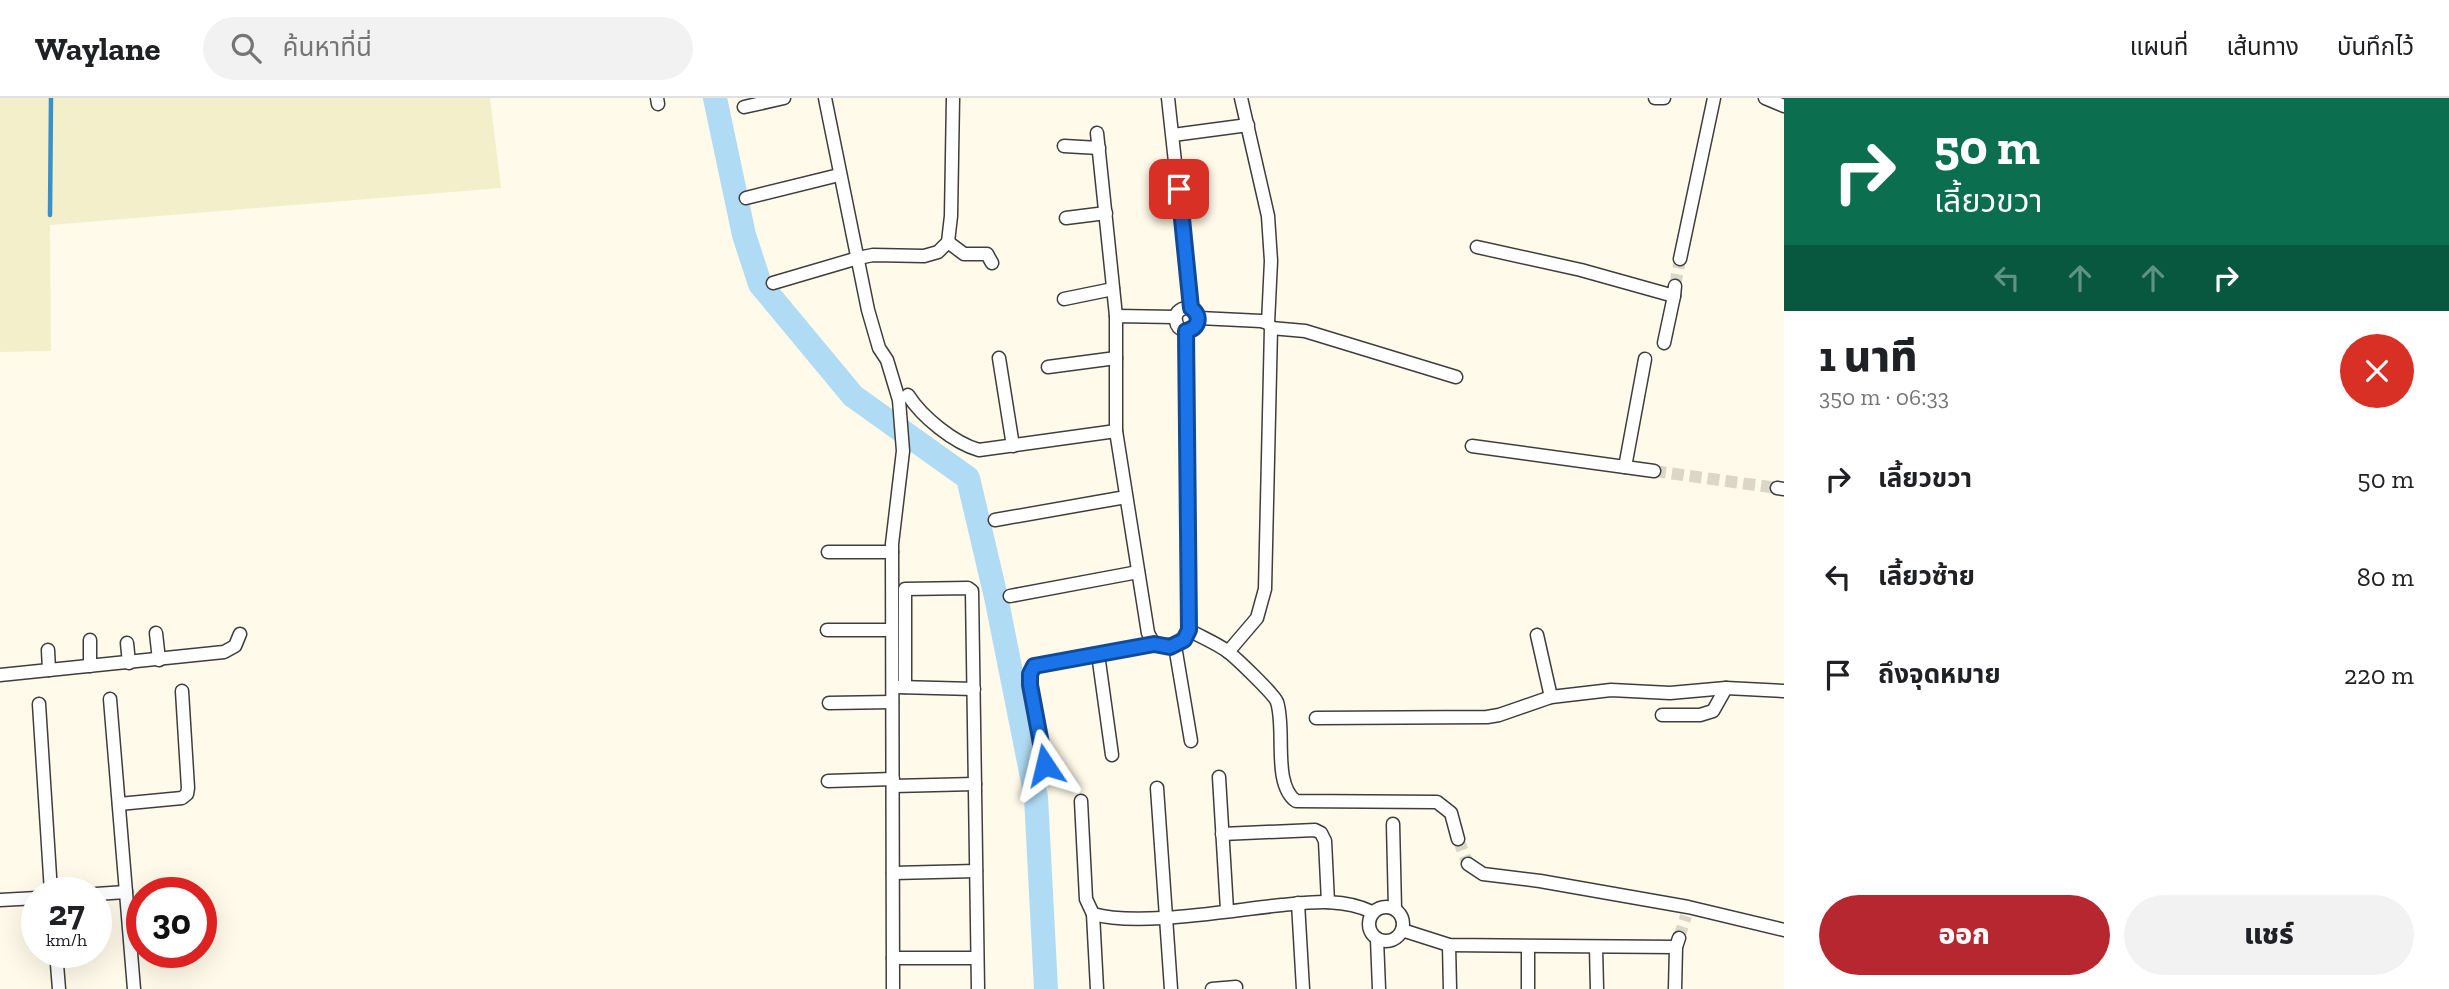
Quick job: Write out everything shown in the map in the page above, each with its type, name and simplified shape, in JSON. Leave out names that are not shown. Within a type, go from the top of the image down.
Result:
[{"type":"street","points":[[744,107],[784,98]]},
{"type":"street","points":[[825,98],[868,310],[879,348],[904,397],[903,451],[892,552],[892,630],[899,687]]},
{"type":"street","points":[[773,283],[873,255],[924,256],[938,251],[948,242],[953,98]]},
{"type":"street","points":[[1168,98],[1197,325],[1193,330],[1180,329],[1175,317]]},
{"type":"street","points":[[1228,652],[1257,618],[1265,589],[1271,261],[1268,216],[1241,98]]},
{"type":"street","points":[[1655,98],[1664,98]]},
{"type":"street","points":[[1680,258],[1714,98]]},
{"type":"street","points":[[1765,98],[1784,106]]},
{"type":"street","points":[[1173,135],[1248,125]]},
{"type":"street","points":[[1097,133],[1116,316],[1116,431],[1148,633],[1154,644]]},
{"type":"street","points":[[1064,146],[1098,148]]},
{"type":"street","points":[[746,198],[839,175]]},
{"type":"street","points":[[1066,218],[1105,213]]},
{"type":"street","points":[[948,242],[964,254],[987,254],[992,263]]},
{"type":"street","points":[[1477,247],[1674,291],[1664,343]]},
{"type":"street","points":[[1065,299],[1114,289]]},
{"type":"street","points":[[1175,317],[1185,308],[1195,313],[1305,331],[1456,377]]},
{"type":"street","points":[[1116,316],[1175,317]]},
{"type":"street","points":[[1045,765],[1030,685],[1030,674],[1034,666],[1154,644],[1175,646],[1184,640],[1189,630],[1186,331]]},
{"type":"street","points":[[999,358],[1013,446]]},
{"type":"street","points":[[1048,367],[1116,358]]},
{"type":"street","points":[[1625,467],[1645,359]]},
{"type":"street","points":[[904,397],[969,447],[979,450],[1116,431]]},
{"type":"street","points":[[1472,446],[1654,471]]},
{"type":"street","points":[[995,520],[1126,496]]},
{"type":"street","points":[[828,552],[892,552]]},
{"type":"street","points":[[1010,596],[1138,572]]},
{"type":"street","points":[[893,989],[892,702],[899,687],[905,589],[968,588],[972,591],[978,989]]},
{"type":"street","points":[[827,630],[892,630]]},
{"type":"street","points":[[1189,630],[1228,652],[1276,699],[1281,723],[1285,789],[1289,796],[1296,801],[1437,802],[1451,813],[1458,839]]},
{"type":"street","points":[[156,634],[159,660]]},
{"type":"street","points":[[0,675],[224,652],[235,646],[240,634]]},
{"type":"street","points":[[1537,635],[1551,697]]},
{"type":"street","points":[[90,640],[90,666]]},
{"type":"street","points":[[127,643],[129,663]]},
{"type":"street","points":[[1175,646],[1191,741]]},
{"type":"street","points":[[48,650],[50,670]]},
{"type":"street","points":[[1098,654],[1112,755]]},
{"type":"street","points":[[899,687],[974,689]]},
{"type":"street","points":[[1662,715],[1700,715],[1713,711],[1726,688]]},
{"type":"street","points":[[1316,718],[1486,717],[1551,697],[1611,690],[1670,693],[1726,688],[1784,691]]},
{"type":"street","points":[[119,804],[182,798],[187,794],[182,691]]},
{"type":"street","points":[[110,699],[126,892],[112,893]]},
{"type":"street","points":[[829,703],[892,702]]},
{"type":"street","points":[[39,704],[50,877]]},
{"type":"street","points":[[1219,777],[1227,910]]},
{"type":"street","points":[[828,781],[975,784]]},
{"type":"street","points":[[1157,788],[1171,989]]},
{"type":"street","points":[[1081,801],[1086,899],[1093,914],[1097,989]]},
{"type":"street","points":[[1393,824],[1395,909]]},
{"type":"street","points":[[1222,834],[1315,830],[1321,833],[1325,841],[1328,902]]},
{"type":"street","points":[[1468,864],[1483,874],[1541,881],[1784,930]]},
{"type":"street","points":[[893,873],[976,871]]},
{"type":"street","points":[[0,900],[21,899]]},
{"type":"street","points":[[1093,914],[1109,918],[1166,916],[1328,902],[1345,902],[1372,912]]},
{"type":"street","points":[[1298,903],[1303,989]]},
{"type":"street","points":[[1390,906],[1395,909],[1403,920],[1402,930],[1396,938],[1387,941],[1377,939],[1370,932],[1368,922],[1372,912],[1380,907],[1390,906]]},
{"type":"street","points":[[1402,930],[1449,945],[1596,947],[1677,942],[1675,989]]},
{"type":"street","points":[[1377,939],[1379,989]]},
{"type":"street","points":[[1449,945],[1450,989]]},
{"type":"street","points":[[1528,947],[1528,989]]},
{"type":"street","points":[[1596,947],[1597,989]]},
{"type":"street","points":[[893,958],[977,958]]},
{"type":"street","points":[[57,968],[59,989]]},
{"type":"street","points":[[132,968],[134,989]]},
{"type":"street","points":[[1212,989],[1236,987]]},
{"type":"shaded area","points":[[0,98],[490,98],[501,188],[50,225],[51,351],[0,352]]},
{"type":"waterway","points":[[50,215],[51,98]]},
{"type":"waterway","points":[[715,98],[744,235],[760,284],[853,396],[968,478],[996,597],[1036,797],[1046,989]]},
{"type":"tunnel","points":[[1675,286],[1680,259]]},
{"type":"tunnel","points":[[1654,471],[1777,488]]},
{"type":"tunnel","points":[[1458,839],[1468,864]]},
{"type":"tunnel","points":[[1679,938],[1686,916]]},
{"type":"route","points":[[1045,765],[1030,685],[1030,674],[1034,666],[1154,644],[1175,646],[1184,640],[1189,630],[1186,331],[1193,330],[1199,318],[1191,308],[1179,189]]}]
